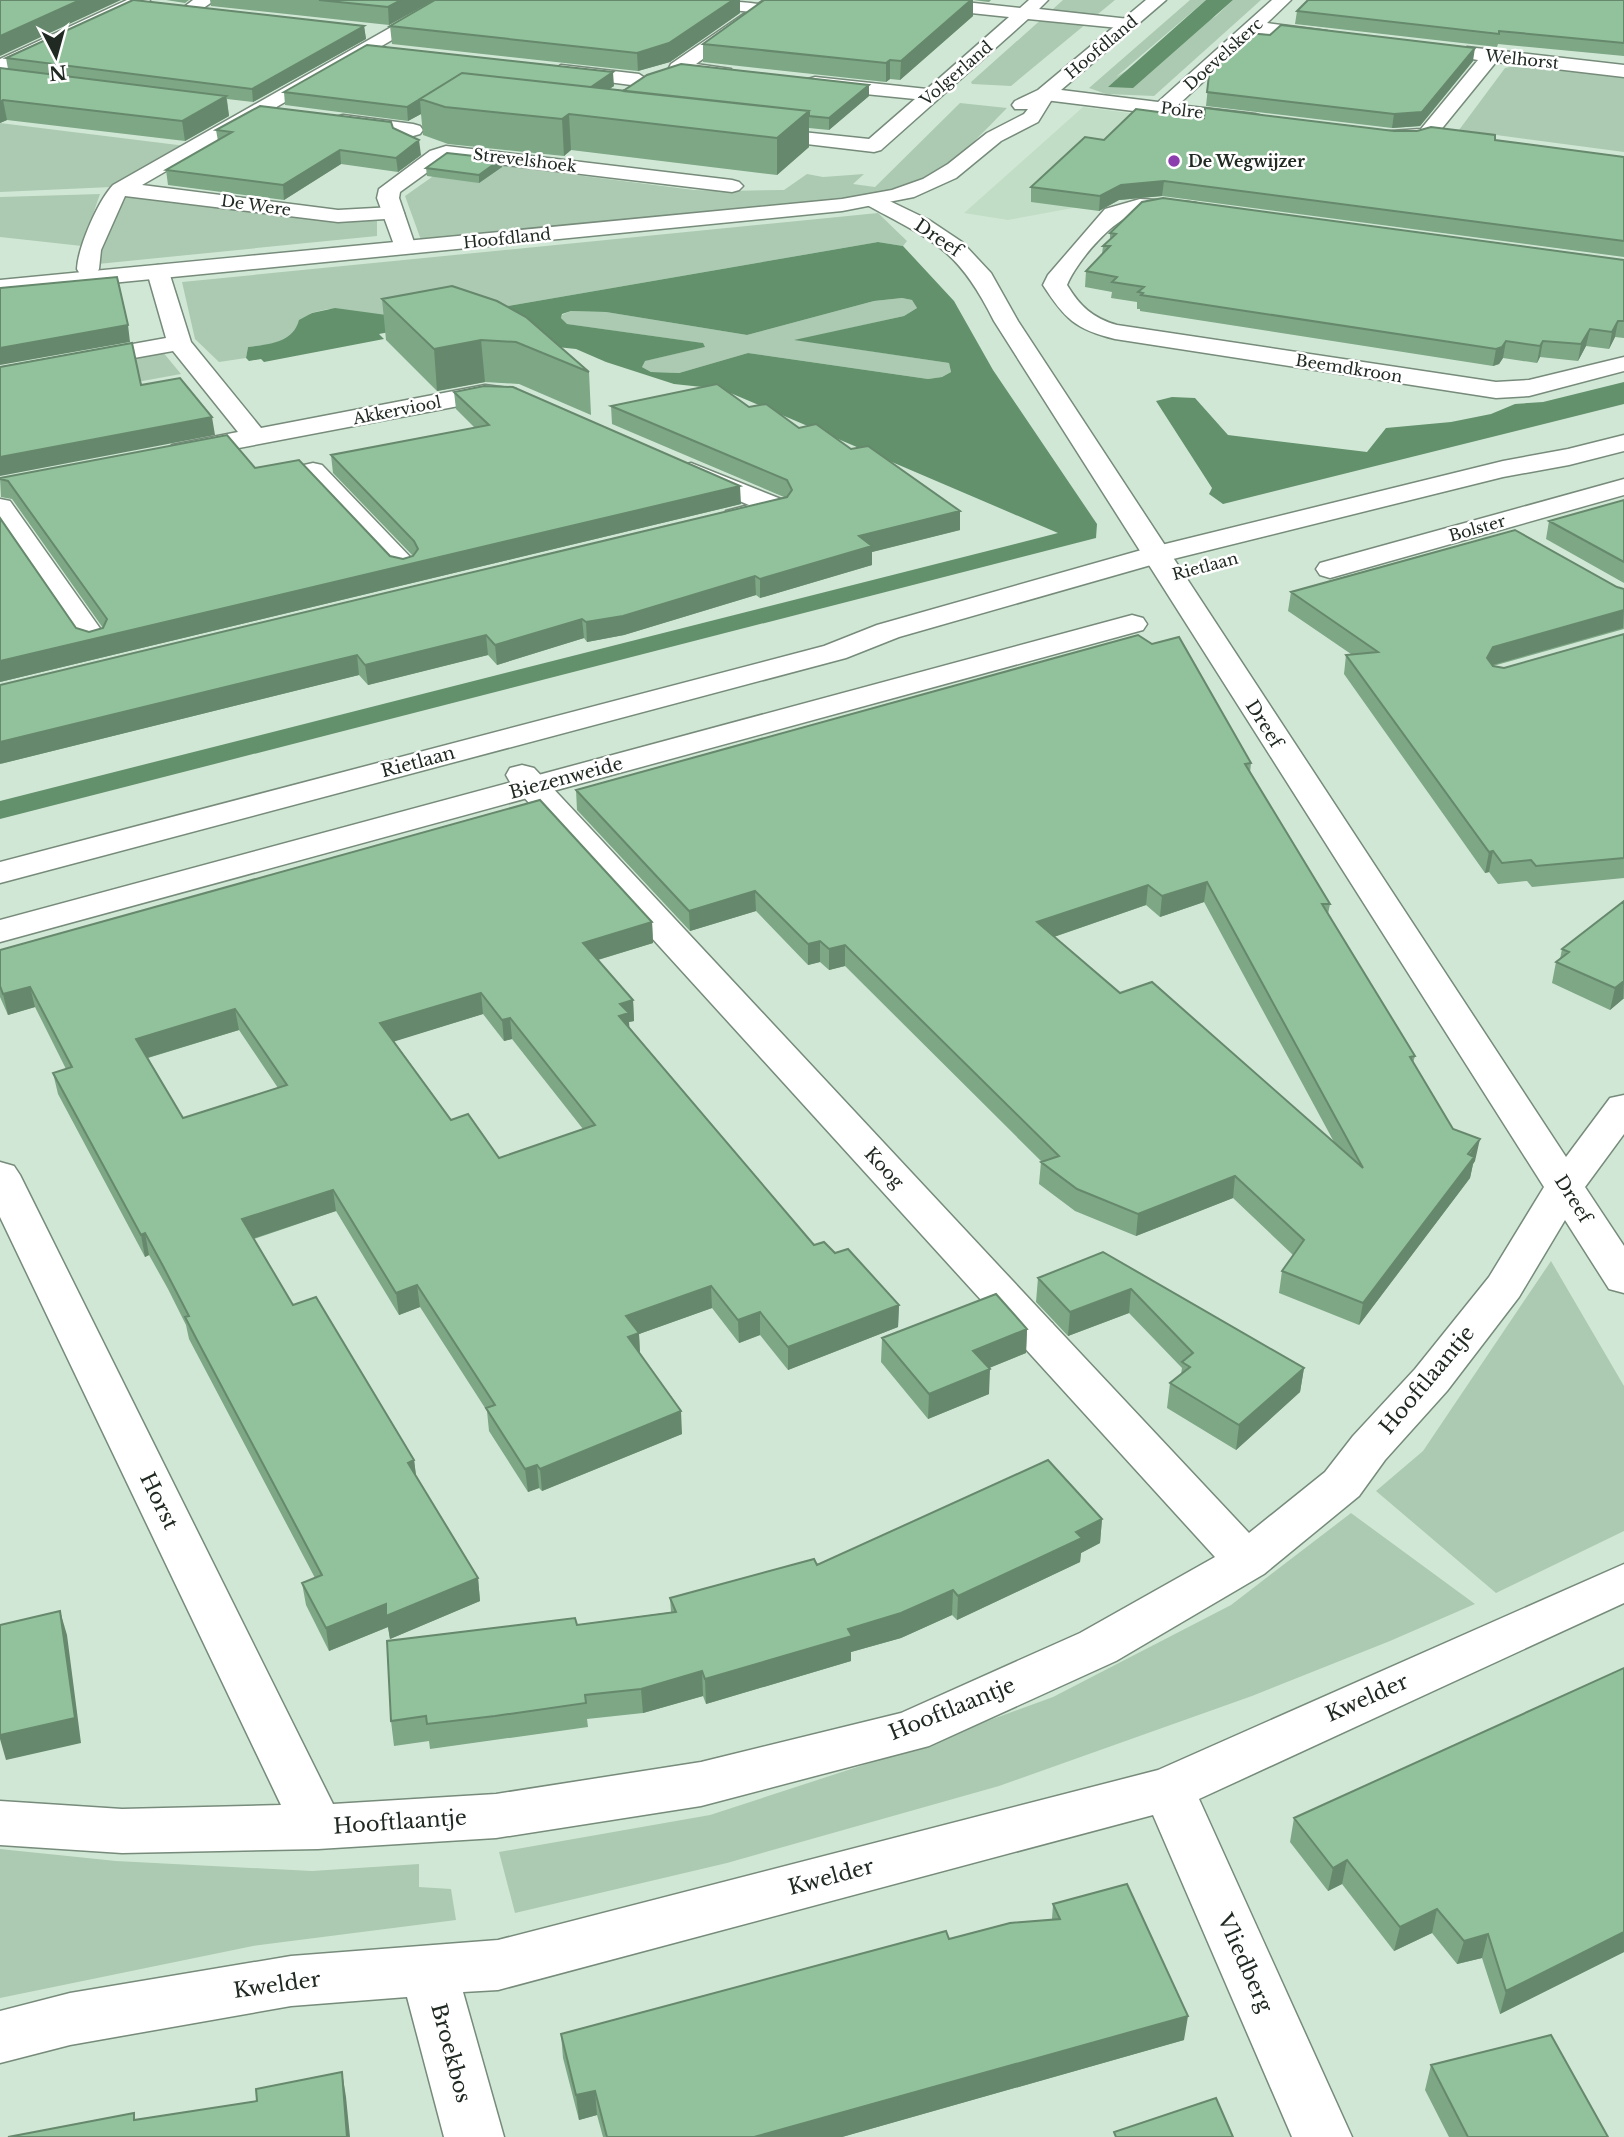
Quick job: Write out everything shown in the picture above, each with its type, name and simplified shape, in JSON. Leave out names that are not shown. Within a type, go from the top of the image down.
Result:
[{"type":"street","points":[[88,269],[89,249],[102,227],[109,201],[120,189],[266,117],[367,40],[393,43],[452,0]]},
{"type":"street","points":[[679,0],[769,4]]},
{"type":"street","points":[[895,0],[1032,6],[1129,24]]},
{"type":"street","name":"Hoofdland","points":[[0,287],[875,200],[941,179],[997,135],[1018,127],[1041,109],[1045,94],[1157,0]]},
{"type":"street","name":"Doevelskerc","points":[[1163,108],[1282,0]]},
{"type":"street","points":[[8,62],[137,2],[222,15]]},
{"type":"street","points":[[619,94],[769,4]]},
{"type":"street","name":"Volgerland","points":[[741,131],[874,146],[1032,6]]},
{"type":"street","points":[[1253,27],[1346,38]]},
{"type":"street","name":"Welhorst","points":[[1451,51],[1624,71]]},
{"type":"street","points":[[1428,133],[1491,56]]},
{"type":"street","points":[[8,62],[57,65]]},
{"type":"street","points":[[544,69],[663,70],[748,76]]},
{"type":"street","points":[[803,81],[931,95]]},
{"type":"street","name":"Polre","points":[[1045,94],[1270,121]]},
{"type":"street","points":[[224,106],[266,117]]},
{"type":"street","points":[[327,124],[414,130],[446,152]]},
{"type":"street","points":[[1365,134],[1415,137],[1428,133],[1454,136]]},
{"type":"street","points":[[405,248],[388,198],[390,190],[437,155],[446,152]]},
{"type":"street","name":"Strevelshoek","points":[[446,152],[732,186]]},
{"type":"street","name":"De Were","points":[[120,189],[338,216],[393,213]]},
{"type":"street","name":"Dreef","points":[[875,200],[929,230],[964,255],[986,283],[1028,320],[1162,565],[1624,1279]]},
{"type":"street","points":[[1075,317],[1055,285],[1059,275],[1114,213],[1134,207],[1162,205],[1213,212]]},
{"type":"street","points":[[158,272],[179,343],[255,437]]},
{"type":"street","name":"Beemdkroon","points":[[1028,320],[1075,317],[1091,326],[1115,332],[1496,390],[1530,388],[1624,364]]},
{"type":"street","points":[[0,375],[179,343]]},
{"type":"street","name":"Akkerviool","points":[[160,455],[485,393],[519,395],[529,399]]},
{"type":"street","name":"Rietlaan","points":[[0,873],[835,652],[903,642],[1162,565],[1504,481],[1569,457],[1624,443]]},
{"type":"street","points":[[665,459],[775,508],[709,523]]},
{"type":"street","points":[[313,471],[404,567]]},
{"type":"street","name":"Bolster","points":[[1330,569],[1624,487]]},
{"type":"street","points":[[4,492],[93,640]]},
{"type":"street","points":[[1492,523],[1530,545]]},
{"type":"street","name":"Biezenweide","points":[[0,931],[528,781],[1132,624]]},
{"type":"street","name":"Koog","points":[[528,781],[1247,1561]]},
{"type":"street","name":"Hooftlaantje","points":[[0,1823],[122,1831],[318,1827],[496,1816],[701,1784],[911,1731],[1098,1647],[1247,1561],[1342,1484],[1369,1448],[1431,1380],[1504,1287],[1566,1186],[1624,1107]]},
{"type":"street","name":"Horst","points":[[0,1175],[318,1827]]},
{"type":"street","name":"Kwelder","points":[[0,2037],[70,2019],[291,1982],[499,1965],[1168,1789],[1624,1582]]},
{"type":"street","name":"Vliedberg","points":[[1168,1789],[1322,2137]]},
{"type":"street","name":"Broekbos","points":[[428,1969],[474,2137]]},
{"type":"shaded area","points":[[1063,0],[1115,0],[1011,86],[972,84],[971,82]]},
{"type":"shaded area","points":[[1190,0],[1206,0],[1116,77],[1216,16],[1233,0],[1261,0],[1154,96],[1106,94],[1089,88]]},
{"type":"shaded area","points":[[1206,0],[1233,0],[1133,88],[1108,87]]},
{"type":"shaded area","points":[[1519,65],[1624,77],[1624,152],[1459,130],[1505,68]]},
{"type":"shaded area","points":[[960,103],[1007,108],[963,152],[933,175],[903,188],[848,199],[421,240],[405,196],[456,160],[694,190],[784,190],[807,174],[823,177],[864,174],[853,184],[875,187]]},
{"type":"shaded area","name":"De Wegwijzer","points":[[1083,107],[1397,148],[1008,220],[964,213]]},
{"type":"shaded area","points":[[0,123],[186,146],[112,187],[0,192]]},
{"type":"shaded area","points":[[100,194],[82,246],[0,237],[0,197]]},
{"type":"shaded area","points":[[121,195],[377,219],[377,236],[98,264],[96,246],[116,219]]},
{"type":"shaded area","points":[[878,213],[907,241],[903,246],[878,242],[496,308],[394,316],[328,309],[311,313],[291,336],[276,343],[248,347],[246,358],[219,362],[195,339],[182,282]]},
{"type":"shaded area","points":[[878,242],[903,246],[954,301],[993,370],[1097,524],[1096,538],[0,819],[0,801],[1058,533],[721,389],[674,384],[606,362],[576,349],[547,346],[441,322],[379,334],[384,339],[264,362],[261,359],[249,361],[246,358],[248,347],[286,338],[296,328],[299,320],[312,313],[335,308],[394,316],[496,308]],"holes":[[[902,298],[912,300],[917,308],[904,316],[794,340],[949,363],[951,372],[942,377],[928,379],[748,353],[679,373],[651,372],[642,367],[645,361],[705,347],[703,343],[567,324],[561,318],[562,314],[571,311],[606,312],[747,335],[874,301]]]},
{"type":"shaded area","points":[[902,298],[912,300],[917,308],[904,316],[797,340],[949,363],[951,372],[942,377],[928,379],[748,353],[679,373],[651,372],[642,367],[644,361],[704,347],[702,343],[566,324],[561,318],[571,311],[606,312],[747,335],[874,301]]},
{"type":"shaded area","points":[[162,351],[181,374],[0,407],[0,384]]},
{"type":"shaded area","points":[[1624,382],[1624,404],[1223,504],[1209,494],[1212,488],[1156,401],[1172,397],[1195,398],[1228,435],[1367,452],[1386,428],[1451,422],[1491,414],[1515,404],[1543,402]]},
{"type":"shaded area","points":[[1551,1261],[1624,1386],[1624,1531],[1496,1593],[1376,1491],[1423,1451]]},
{"type":"shaded area","points":[[1351,1513],[1475,1604],[1252,1696],[999,1786],[727,1863],[515,1913],[499,1852],[710,1815],[894,1755],[1053,1697],[1231,1605]]},
{"type":"shaded area","points":[[0,1849],[116,1861],[312,1871],[419,1864],[419,1887],[451,1889],[456,1920],[253,1946],[0,1998]]},
{"type":"building","points":[[0,0],[80,0],[0,36]]},
{"type":"building","points":[[133,0],[364,26],[252,89],[6,58]]},
{"type":"building","points":[[319,0],[401,0],[388,7]]},
{"type":"building","points":[[435,0],[733,0],[669,43],[637,53],[390,26]]},
{"type":"building","points":[[764,0],[971,0],[901,61],[890,60],[886,63],[703,44]]},
{"type":"building","points":[[1308,0],[1624,0],[1624,43],[1499,31],[1499,34],[1297,11]]},
{"type":"building","points":[[1281,25],[1475,48],[1422,112],[1394,114],[1207,92],[1210,67],[1247,33],[1270,35]]},
{"type":"building","points":[[367,45],[613,72],[591,87],[462,73],[407,107],[284,92]]},
{"type":"building","points":[[681,64],[869,85],[829,118],[809,116],[809,111],[623,91],[647,75]]},
{"type":"building","points":[[0,68],[226,96],[182,121],[3,100],[0,102]]},
{"type":"building","points":[[462,73],[809,111],[777,138],[569,114],[562,119],[445,107],[420,99]]},
{"type":"building","points":[[260,106],[391,122],[393,128],[419,140],[396,158],[340,150],[283,185],[166,170],[232,132],[216,130]]},
{"type":"building","points":[[1205,108],[1394,131],[1417,131],[1431,127],[1495,135],[1495,140],[1624,157],[1624,241],[1164,181],[1121,185],[1100,196],[1031,187],[1085,137],[1104,140],[1136,109],[1204,118]]},
{"type":"building","points":[[447,153],[501,159],[479,175],[426,168]]},
{"type":"building","points":[[1163,198],[1624,260],[1624,321],[1618,321],[1612,332],[1590,329],[1581,344],[1543,341],[1540,346],[1506,341],[1502,347],[1496,349],[1141,295],[1143,293],[1138,292],[1144,287],[1112,282],[1117,277],[1086,271],[1110,246],[1103,246],[1116,234],[1110,233],[1142,202]]},
{"type":"building","points":[[117,277],[128,325],[0,348],[0,288]]},
{"type":"building","points":[[452,286],[497,301],[526,317],[589,372],[516,342],[481,340],[434,349],[382,299]]},
{"type":"building","points":[[132,343],[141,385],[180,378],[212,417],[0,457],[0,367]]},
{"type":"building","points":[[717,384],[749,407],[766,404],[799,428],[816,424],[851,449],[868,446],[960,511],[859,536],[872,546],[760,579],[755,576],[623,616],[586,622],[582,619],[495,645],[486,635],[365,665],[357,655],[0,742],[0,685],[787,497],[792,490],[787,480],[611,406]]},
{"type":"building","points":[[484,386],[513,387],[740,486],[0,661],[0,518],[76,628],[89,632],[103,628],[107,619],[8,481],[0,478],[227,435],[255,468],[299,460],[390,556],[403,559],[413,556],[418,549],[414,541],[331,455],[489,425],[454,392]]},
{"type":"building","points":[[1624,500],[1624,562],[1549,521]]},
{"type":"building","points":[[1515,530],[1624,589],[1624,610],[1493,647],[1487,658],[1493,666],[1504,668],[1624,634],[1624,858],[1536,866],[1531,860],[1502,863],[1493,851],[1489,852],[1346,655],[1378,652],[1291,592]]},
{"type":"building","points":[[1138,635],[1152,644],[1179,637],[1251,763],[1245,764],[1330,904],[1322,904],[1415,1056],[1410,1057],[1453,1129],[1480,1139],[1468,1154],[1474,1157],[1363,1303],[1282,1271],[1304,1240],[1235,1176],[1138,1214],[1077,1189],[1041,1162],[1059,1156],[845,945],[829,949],[820,941],[808,944],[755,891],[689,911],[576,790]],"holes":[[[1207,882],[1363,1168],[1152,982],[1120,993],[1037,922],[1148,885],[1162,896]]]},
{"type":"building","points":[[540,800],[652,922],[583,943],[633,1000],[620,1004],[629,1013],[619,1016],[814,1245],[824,1242],[835,1253],[848,1249],[899,1305],[788,1347],[760,1312],[738,1320],[711,1286],[626,1316],[639,1333],[628,1337],[681,1411],[540,1469],[537,1465],[525,1469],[486,1408],[495,1405],[417,1285],[396,1293],[333,1190],[242,1219],[293,1305],[316,1297],[414,1460],[408,1463],[478,1578],[386,1616],[386,1604],[326,1628],[302,1583],[322,1575],[185,1317],[189,1316],[163,1266],[145,1233],[141,1235],[53,1073],[72,1067],[30,987],[3,994],[0,986],[0,950]],"holes":[[[481,993],[502,1020],[510,1018],[595,1125],[499,1158],[468,1114],[451,1120],[380,1023]],[[235,1009],[287,1085],[183,1118],[136,1039]]]},
{"type":"building","points":[[1624,901],[1624,981],[1615,988],[1556,962],[1569,952],[1562,949]]},
{"type":"building","points":[[1103,1252],[1304,1368],[1239,1425],[1170,1383],[1190,1367],[1182,1362],[1193,1353],[1131,1289],[1070,1312],[1038,1278]]},
{"type":"building","points":[[996,1294],[1027,1329],[973,1351],[990,1369],[929,1394],[882,1338]]},
{"type":"building","points":[[1048,1460],[1102,1519],[1076,1532],[1082,1538],[958,1596],[953,1590],[901,1613],[848,1629],[852,1636],[705,1679],[702,1671],[641,1689],[585,1695],[586,1703],[495,1716],[427,1724],[426,1716],[391,1721],[387,1641],[575,1618],[577,1625],[676,1612],[670,1598],[814,1559],[817,1565]]},
{"type":"building","points":[[60,1611],[75,1718],[0,1735],[0,1625]]},
{"type":"building","points":[[1624,1668],[1624,1932],[1506,1991],[1488,1934],[1464,1941],[1437,1909],[1400,1927],[1347,1860],[1333,1868],[1294,1818]]},
{"type":"building","points":[[1127,1884],[1188,2016],[754,2137],[607,2137],[595,2091],[576,2095],[561,2034],[946,1931],[949,1939],[1010,1923],[1060,1919],[1053,1904]]},
{"type":"building","points":[[1551,2035],[1608,2137],[1468,2137],[1431,2065]]},
{"type":"building","points":[[342,2072],[347,2137],[8,2137],[134,2113],[134,2120],[257,2101],[256,2089]]},
{"type":"building","points":[[1216,2098],[1233,2137],[1116,2137],[1114,2132]]},
{"type":"place","name":"De Wegwijzer","points":[[1174,161]]}]
